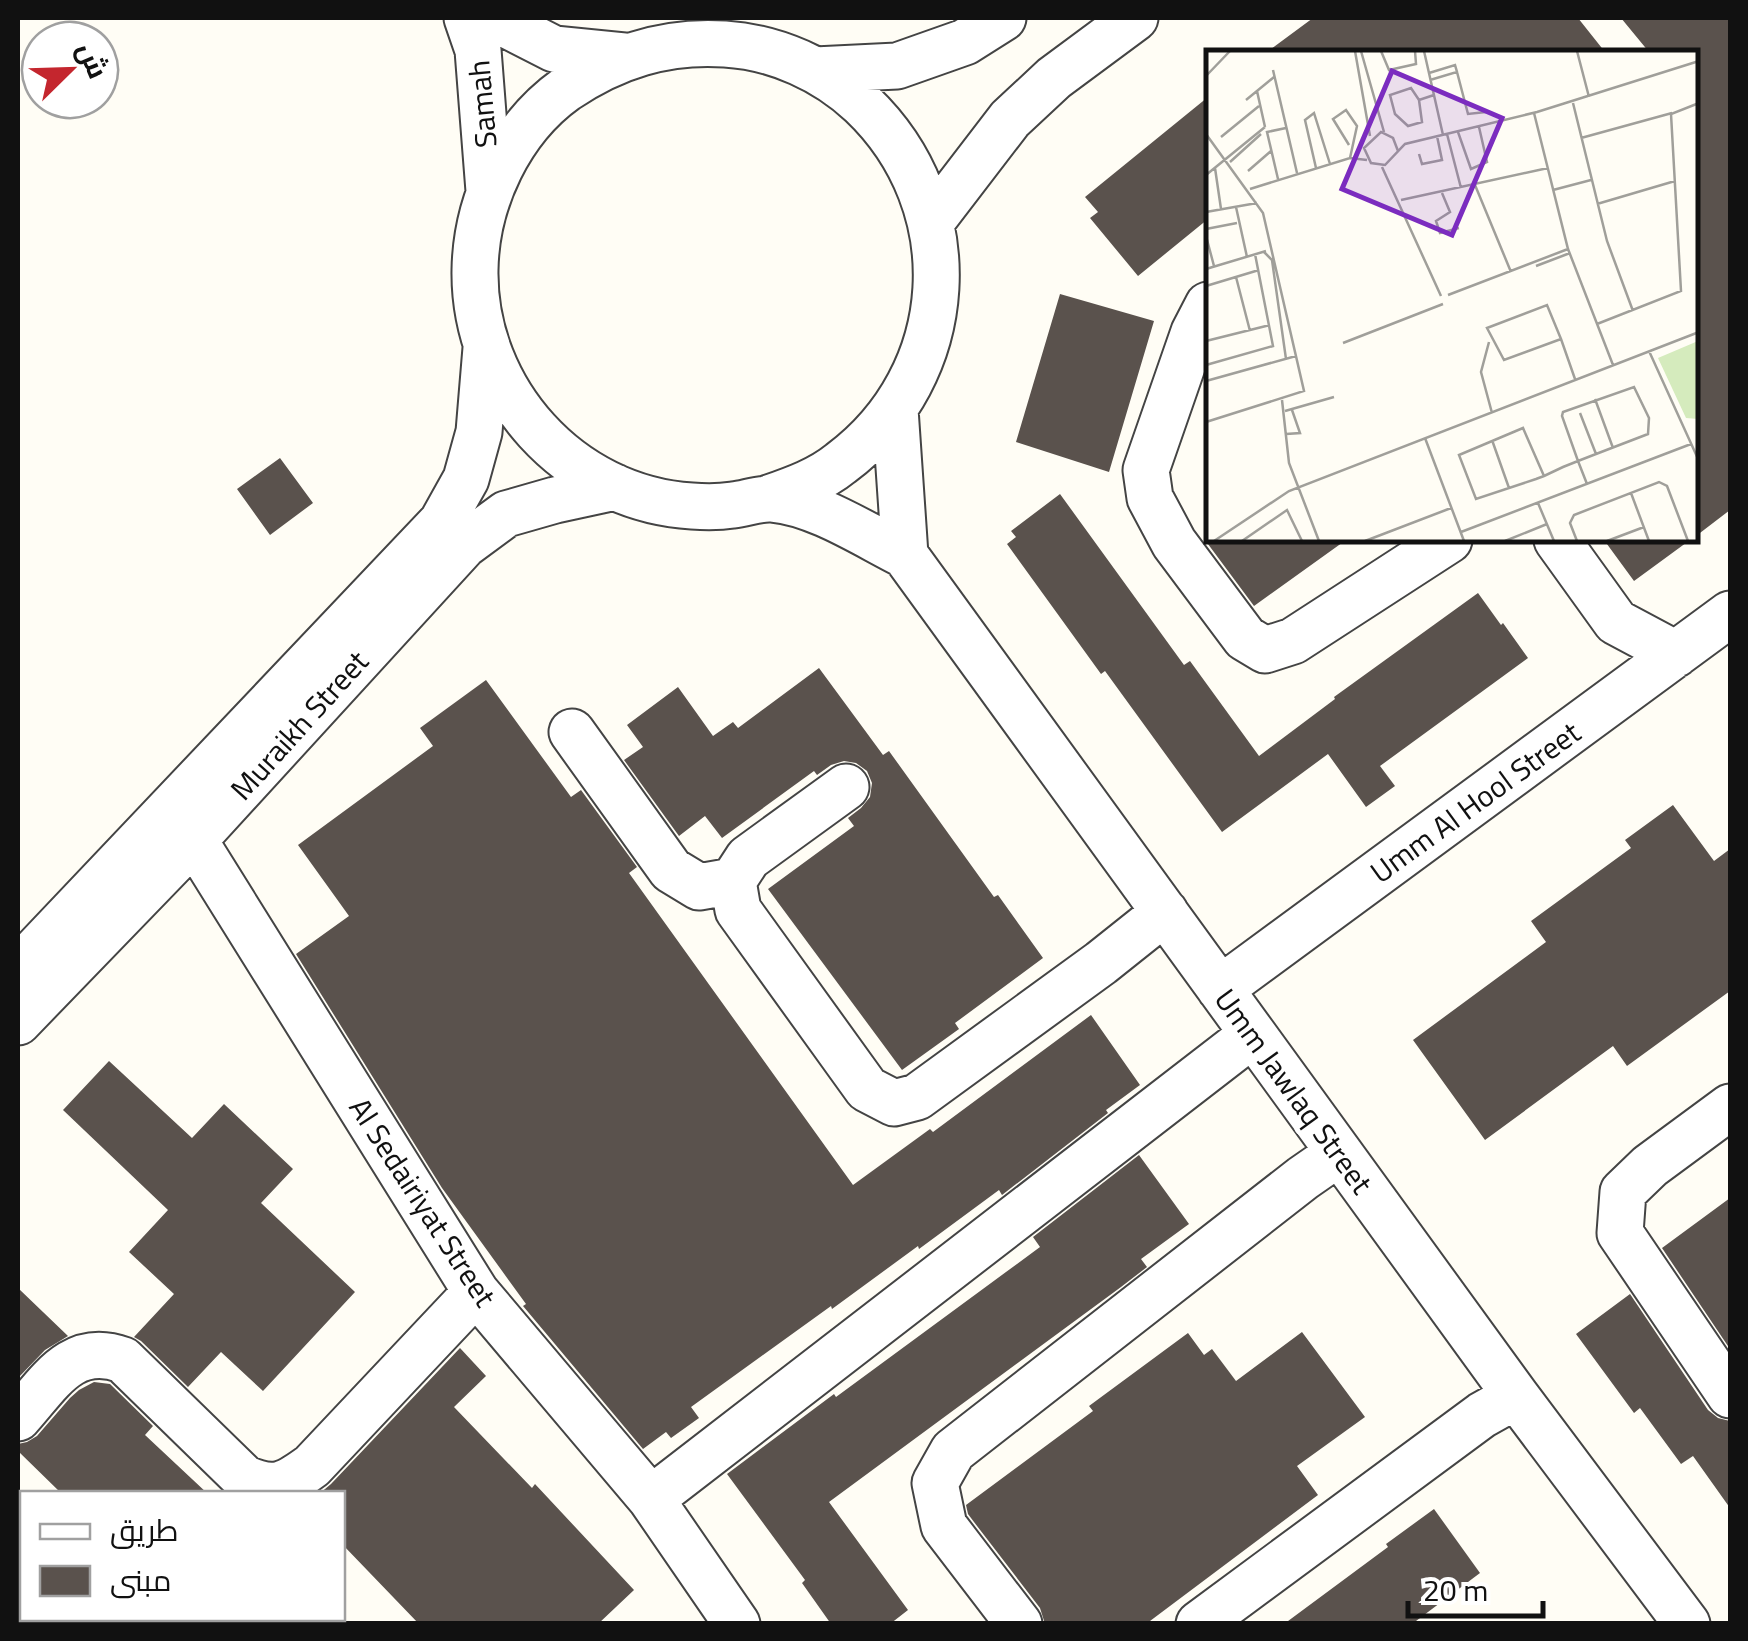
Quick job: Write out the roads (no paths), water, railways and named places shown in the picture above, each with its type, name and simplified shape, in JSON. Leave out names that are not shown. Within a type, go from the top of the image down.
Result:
[{"type":"street","name":"Samah","points":[[467,18],[478,50],[489,192]]},
{"type":"street","name":"Samah","points":[[498,18],[554,50],[624,56]]},
{"type":"street","points":[[814,70],[897,66],[965,42],[1003,18]]},
{"type":"street","points":[[931,222],[1010,118],[1054,78],[1135,18]]},
{"type":"street","points":[[701,42],[740,45],[778,54],[848,91],[877,118],[920,184],[937,260],[936,300],[929,339],[915,376],[870,439],[806,485],[730,506],[652,500],[615,488],[580,469],[550,445],[523,416],[501,382],[486,346],[477,308],[478,229],[489,192],[529,124],[557,96],[624,56],[662,46],[701,42]]},
{"type":"street","points":[[1206,309],[1194,332],[1146,470],[1150,498],[1174,543],[1245,638],[1265,650],[1293,642],[1446,542]]},
{"type":"street","name":"Muraikh Street","points":[[18,1022],[442,522],[466,479],[479,432],[486,346]]},
{"type":"street","points":[[895,409],[905,555]]},
{"type":"street","name":"Muraikh Street","points":[[18,969],[183,824],[464,545],[506,514],[615,488]]},
{"type":"street","name":"Umm Jawlaq Street","points":[[769,498],[810,508],[905,555],[1516,1396],[1687,1624]]},
{"type":"street","points":[[1558,542],[1616,622],[1676,654]]},
{"type":"street","name":"Umm Al Hool Street","points":[[1220,989],[1730,614]]},
{"type":"street","points":[[572,732],[670,870],[699,887],[733,881]]},
{"type":"street","points":[[846,787],[748,858],[733,881],[738,910],[867,1090],[894,1102],[917,1096],[1165,912]]},
{"type":"street","name":"Al Sedairiyat Street","points":[[183,824],[476,1292],[651,1500],[738,1624]]},
{"type":"street","points":[[651,1500],[1254,1034]]},
{"type":"street","points":[[1730,1108],[1650,1166],[1623,1192],[1620,1233],[1730,1396]]},
{"type":"street","points":[[1020,1624],[944,1526],[935,1483],[953,1450],[1340,1152]]},
{"type":"street","points":[[18,1418],[67,1365],[80,1357],[107,1354],[123,1360],[244,1478],[260,1486],[279,1486],[312,1466],[476,1292]]},
{"type":"street","points":[[1199,1624],[1482,1414],[1516,1396]]}]
